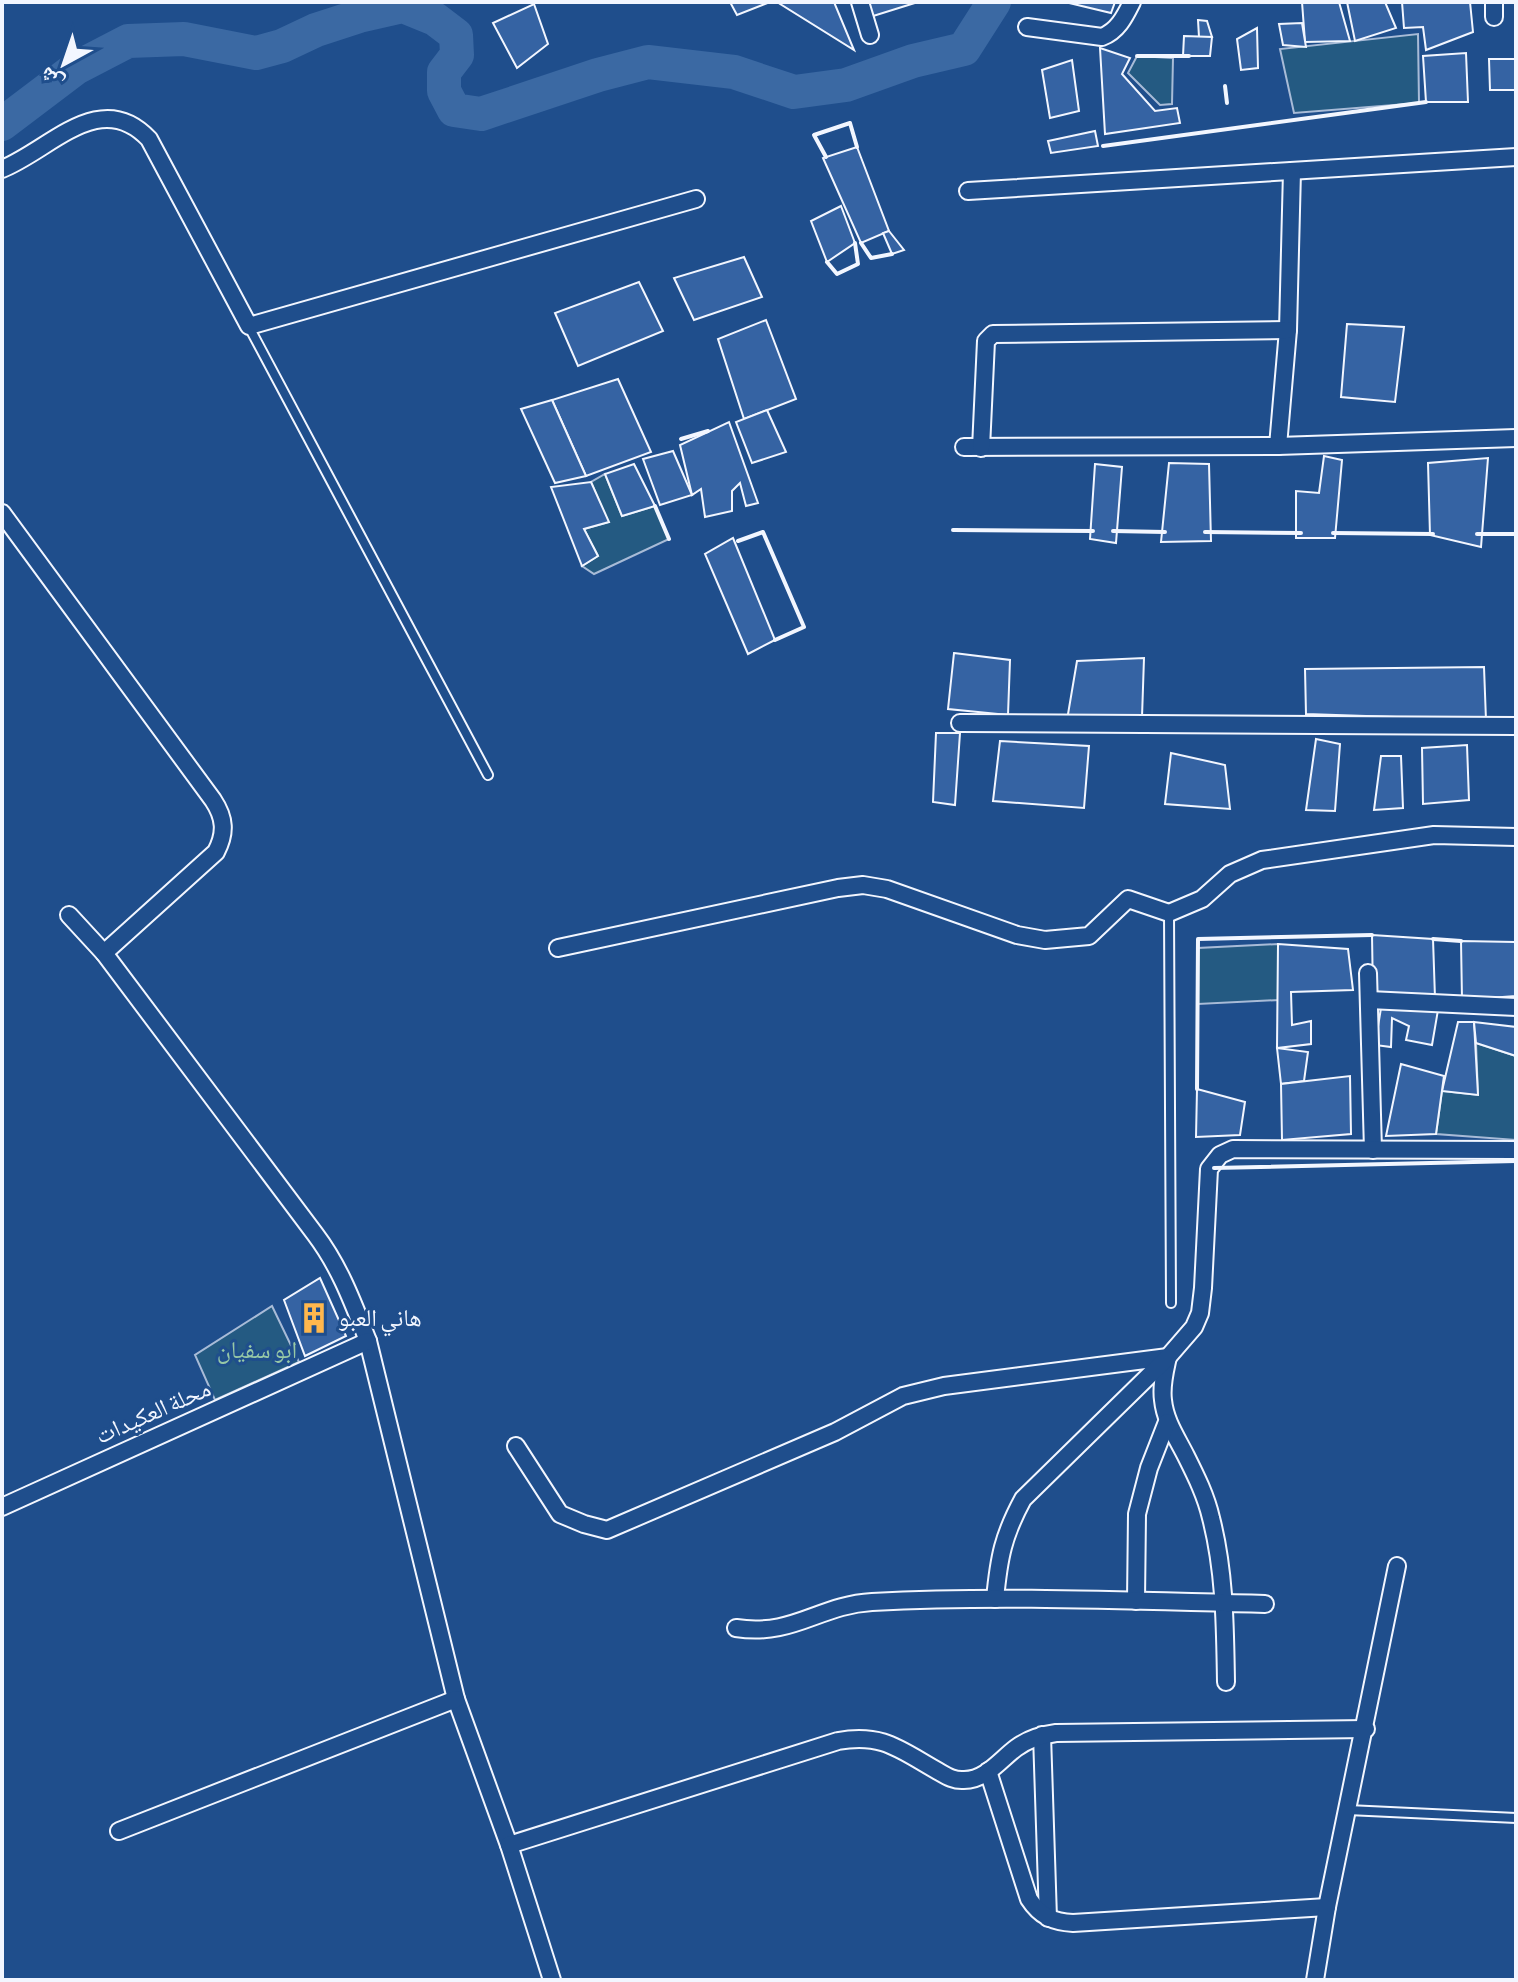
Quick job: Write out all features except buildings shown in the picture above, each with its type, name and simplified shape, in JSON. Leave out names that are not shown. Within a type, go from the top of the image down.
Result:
[{"type":"street","points":[[860,2],[870,35]]},
{"type":"street","points":[[1027,27],[1102,37],[1111,34],[1117,27],[1132,2]]},
{"type":"street","points":[[2,169],[90,121],[112,118],[133,124],[149,139],[249,326],[696,199]]},
{"type":"street","points":[[968,191],[1516,157]]},
{"type":"street","points":[[1278,446],[1288,330],[1292,171]]},
{"type":"street","points":[[1288,330],[993,334],[986,341],[972,448],[1278,446],[1516,438]]},
{"type":"street","points":[[2,513],[213,800],[223,820],[224,831],[216,852],[104,953]]},
{"type":"street","points":[[960,723],[1516,726]]},
{"type":"street","points":[[558,948],[850,886],[887,889],[1017,935],[1045,940],[1089,936],[1128,899],[1169,913],[1202,899],[1230,874],[1262,860],[1434,835],[1516,837]]},
{"type":"street","points":[[69,915],[104,953],[331,1256],[347,1285],[368,1341],[456,1699],[509,1845],[552,1980]]},
{"type":"street","points":[[1368,973],[1373,1150]]},
{"type":"street","points":[[1369,1000],[1516,1007]]},
{"type":"street","points":[[995,1599],[1004,1538],[1023,1499],[1168,1357],[1194,1327],[1200,1313],[1209,1169],[1220,1155],[1233,1149],[1516,1150]]},
{"type":"street","name":"محلة العكيدات","points":[[2,1507],[368,1341]]},
{"type":"street","points":[[1168,1357],[1163,1390],[1167,1422],[1200,1485],[1211,1518],[1224,1603],[1226,1682]]},
{"type":"street","points":[[516,1446],[560,1514],[607,1530],[847,1427],[903,1396],[944,1386],[1168,1357]]},
{"type":"street","points":[[1136,1601],[1137,1514],[1149,1468],[1167,1422]]},
{"type":"street","points":[[1315,1980],[1327,1907],[1366,1729],[1397,1566]]},
{"type":"street","points":[[736,1628],[776,1630],[856,1603],[995,1599],[1265,1604]]},
{"type":"street","points":[[119,1831],[456,1699]]},
{"type":"street","points":[[509,1845],[838,1741],[856,1738],[885,1742],[951,1778],[964,1780],[977,1778],[1017,1747],[1042,1735],[1366,1729]]},
{"type":"street","points":[[1042,1735],[1048,1918]]},
{"type":"street","points":[[988,1771],[1029,1899],[1037,1911],[1048,1918],[1073,1923],[1327,1907]]},
{"type":"lane","points":[[249,326],[488,775]]},
{"type":"lane","points":[[1169,913],[1171,1303]]},
{"type":"lane","points":[[1348,1810],[1516,1818]]},
{"type":"green space","points":[[1418,34],[1419,103],[1294,113],[1280,49]]},
{"type":"green space","points":[[1137,56],[1173,58],[1172,104],[1160,105],[1128,73]]},
{"type":"green space","points":[[605,474],[622,516],[655,506],[669,539],[594,574],[582,566],[598,556],[584,529],[608,522],[591,482]]},
{"type":"green space","points":[[1278,944],[1279,1000],[1198,1004],[1198,948]]},
{"type":"green space","points":[[1476,1043],[1516,1056],[1516,1140],[1436,1134],[1442,1091],[1478,1095]]},
{"type":"green space","name":"ابو سفيان","points":[[272,1306],[299,1362],[215,1400],[195,1355]]},
{"type":"waterway","points":[[2,124],[76,68],[128,41],[184,39],[256,53],[359,16],[403,6],[435,19],[456,35],[457,55],[444,72],[444,91],[454,110],[481,114],[598,75],[648,62],[734,72],[794,92],[846,85],[913,61],[964,49],[994,2]]},
{"type":"wall","points":[[1137,56],[1189,56]]},
{"type":"wall","points":[[1225,86],[1227,103]]},
{"type":"wall","points":[[1103,146],[1426,102]]},
{"type":"wall","points":[[826,157],[814,135],[850,123],[857,147]]},
{"type":"wall","points":[[827,262],[837,274],[858,264],[855,243]]},
{"type":"wall","points":[[861,243],[871,258],[892,254]]},
{"type":"wall","points":[[681,439],[708,431]]},
{"type":"wall","points":[[655,506],[669,539]]},
{"type":"wall","points":[[953,530],[1093,531]]},
{"type":"wall","points":[[1113,531],[1165,532]]},
{"type":"wall","points":[[738,541],[763,532],[804,627],[775,640]]},
{"type":"wall","points":[[1205,532],[1301,533]]},
{"type":"wall","points":[[1333,533],[1433,534]]},
{"type":"wall","points":[[1477,534],[1516,534]]},
{"type":"wall","points":[[1197,1089],[1198,939],[1372,935]]},
{"type":"wall","points":[[1433,939],[1461,941]]},
{"type":"wall","points":[[1214,1168],[1516,1161]]},
{"type":"place","name":"هاني العبو","points":[[314,1318]]}]
